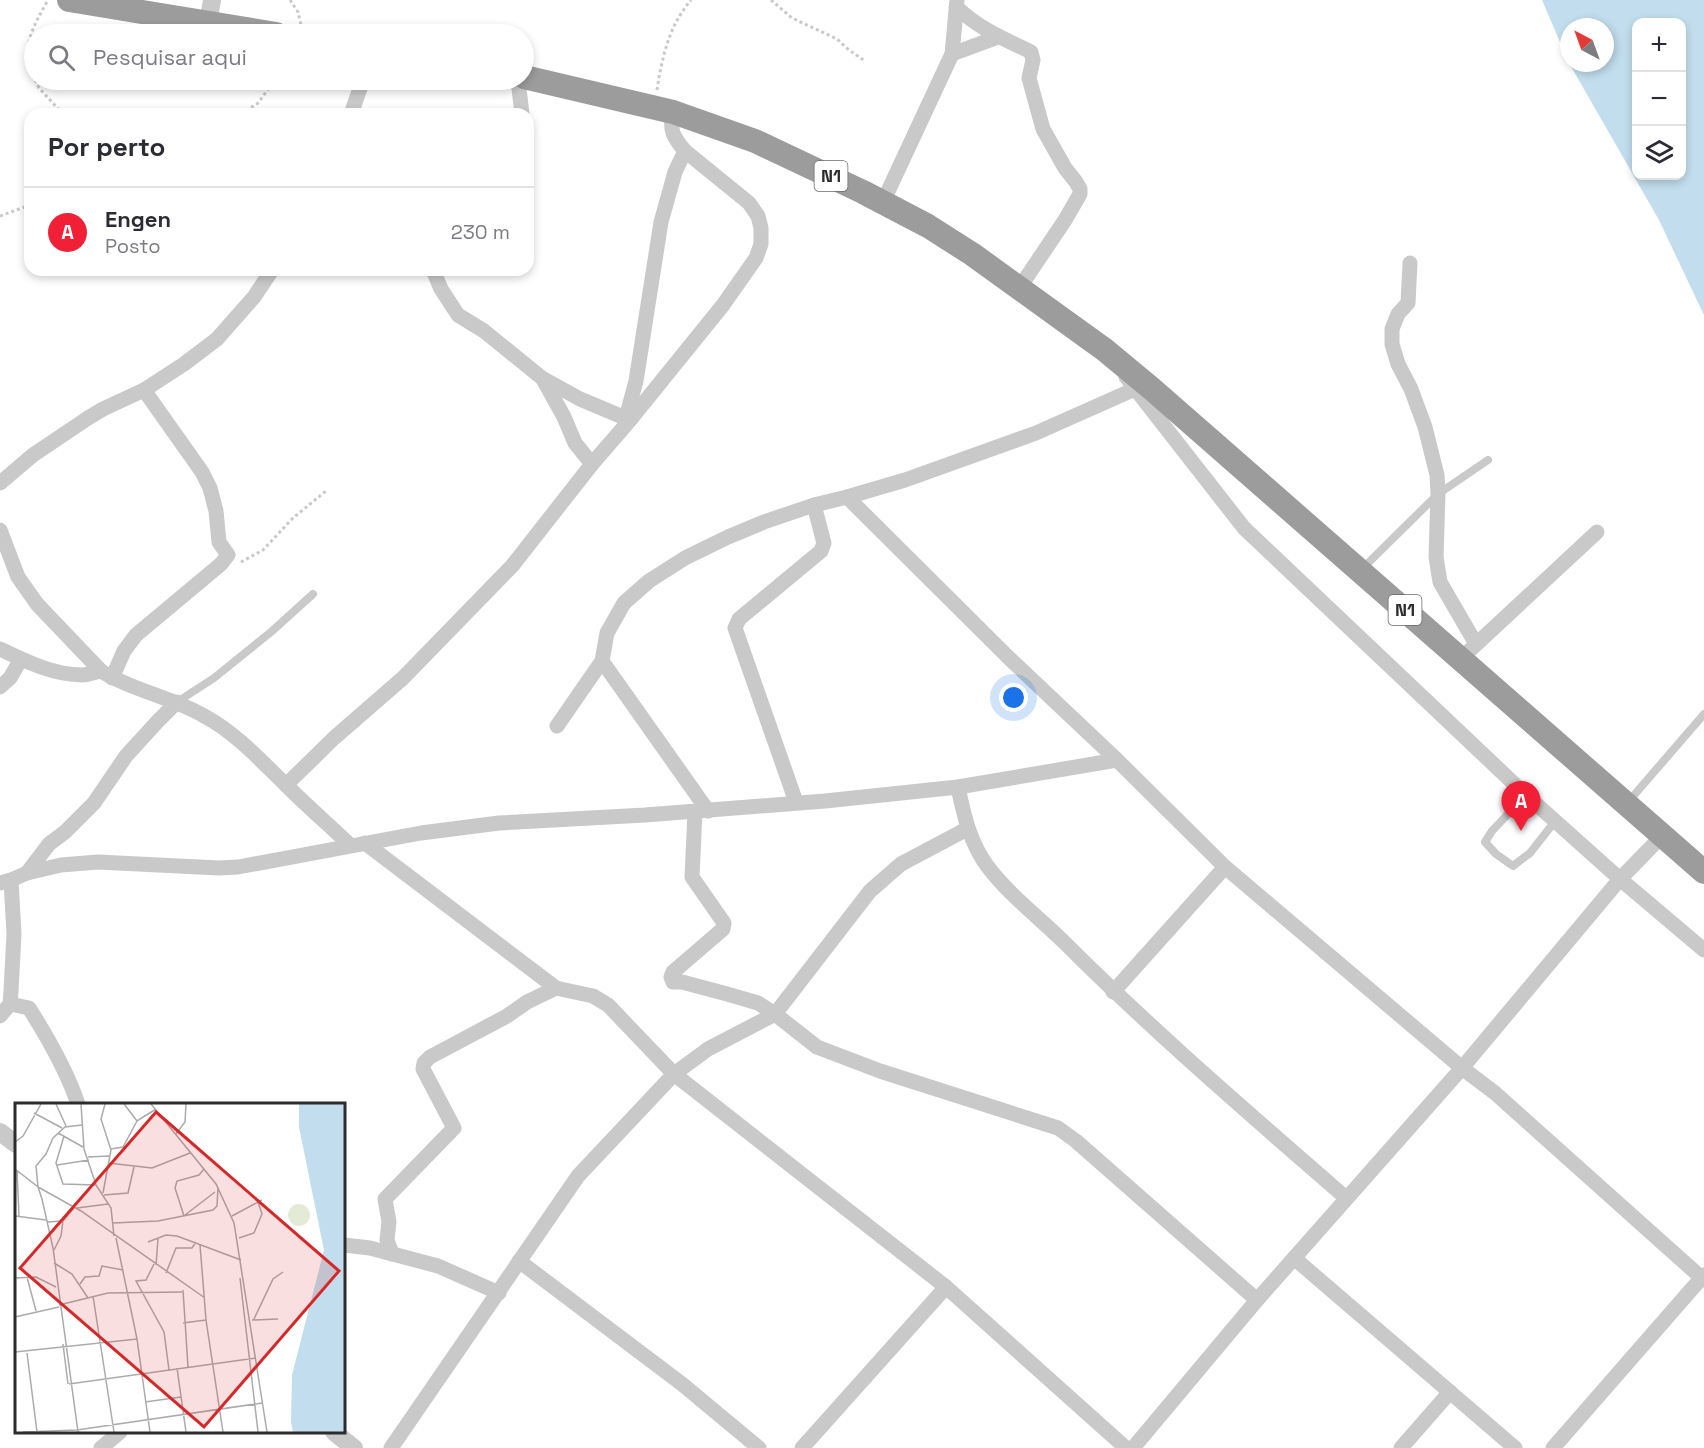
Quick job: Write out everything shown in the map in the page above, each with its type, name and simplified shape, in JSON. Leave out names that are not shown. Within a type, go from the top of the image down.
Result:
[{"type":"highway","points":[[69,0],[210,12],[246,24]]},
{"type":"highway","name":"N1","points":[[534,79],[664,109],[754,141],[883,202],[928,226],[972,254],[1105,350],[1360,571],[1468,652],[1626,804],[1704,872]]},
{"type":"street","points":[[956,3],[970,21],[1031,52],[1033,60],[1029,78],[1043,129],[1080,189],[1080,194],[1069,215],[1020,287]]},
{"type":"street","points":[[883,202],[952,54],[956,3]]},
{"type":"street","points":[[952,54],[998,37]]},
{"type":"street","points":[[353,108],[359,90]]},
{"type":"street","points":[[519,90],[521,108]]},
{"type":"street","points":[[286,785],[334,738],[403,678],[512,566],[741,280],[756,258],[761,244],[758,216],[749,203],[676,141],[671,122],[664,109]]},
{"type":"street","points":[[628,419],[661,222],[675,172],[685,151]]},
{"type":"street","points":[[1410,263],[1408,303],[1398,314],[1392,329],[1392,345],[1425,427],[1437,475],[1436,557],[1440,582],[1468,652],[1597,532]]},
{"type":"street","points":[[0,483],[33,455],[87,418],[144,390],[218,339],[254,297],[268,276]]},
{"type":"street","points":[[436,276],[458,315],[484,331],[542,378],[580,399],[628,419]]},
{"type":"street","points":[[1105,350],[1244,528],[1526,795],[1704,950]]},
{"type":"street","points":[[542,378],[564,417],[575,443],[592,464]]},
{"type":"street","points":[[557,726],[602,661],[607,633],[624,603],[649,581],[685,558],[764,522],[814,505],[905,480],[1036,433],[1135,389]]},
{"type":"street","points":[[0,649],[57,672],[83,676],[106,674],[136,635],[221,564],[228,555],[219,542],[216,511],[210,488],[202,472],[144,390]]},
{"type":"street","points":[[847,497],[1225,867],[1462,1068],[1495,1093],[1703,1277],[1553,1448]]},
{"type":"street","points":[[796,802],[735,628],[739,619],[821,551],[824,543],[814,505]]},
{"type":"street","points":[[0,530],[18,577],[37,604],[106,674],[177,702],[205,716],[226,730],[286,785],[358,844],[555,988],[593,996],[608,1005],[674,1074],[946,1287],[1126,1448]]},
{"type":"street","points":[[0,687],[9,678],[21,659]]},
{"type":"street","points":[[602,661],[657,736],[702,811],[692,877],[724,923],[723,929],[673,972],[671,977],[673,982],[681,982],[758,1003],[818,1047],[880,1071],[1058,1128],[1076,1141],[1257,1300]]},
{"type":"street","points":[[27,873],[49,844],[65,832],[94,803],[126,756],[177,702]]},
{"type":"street","points":[[78,1103],[45,1034],[29,1008],[5,1010],[14,934],[5,882],[27,873],[98,862],[238,867],[421,833],[499,823],[825,801],[958,787],[1117,759]]},
{"type":"street","points":[[958,787],[967,829],[987,866],[1017,899],[1063,941],[1113,992],[1346,1198]]},
{"type":"street","points":[[391,1448],[579,1176],[674,1074],[708,1048],[775,1014],[870,891],[901,864],[967,829]]},
{"type":"street","points":[[1133,1448],[1257,1300],[1462,1068],[1620,879],[1662,836]]},
{"type":"street","points":[[1113,992],[1225,867]]},
{"type":"street","points":[[392,1254],[387,1240],[389,1222],[385,1199],[454,1128],[423,1069],[424,1063],[555,988]]},
{"type":"street","points":[[0,1132],[15,1143]]},
{"type":"street","points":[[345,1245],[370,1248],[438,1266],[499,1293]]},
{"type":"street","points":[[1294,1258],[1515,1448]]},
{"type":"street","points":[[519,1261],[682,1384],[759,1448]]},
{"type":"street","points":[[802,1448],[946,1287]]},
{"type":"street","points":[[1401,1448],[1450,1392]]},
{"type":"street","points":[[101,1448],[118,1433]]},
{"type":"street","points":[[336,1433],[354,1448]]},
{"type":"lane","points":[[1360,571],[1438,494],[1488,459]]},
{"type":"lane","points":[[177,702],[214,678],[314,594]]},
{"type":"lane","points":[[1626,804],[1704,714]]},
{"type":"lane","points":[[1526,795],[1492,831],[1485,842],[1496,854],[1513,866],[1530,853],[1556,820]]},
{"type":"path","points":[[35,24],[48,0]]},
{"type":"path","points":[[290,0],[298,12],[301,24]]},
{"type":"path","points":[[664,109],[661,60],[673,26],[691,0]]},
{"type":"path","points":[[771,0],[792,18],[837,39],[865,61]]},
{"type":"path","points":[[41,90],[57,108]]},
{"type":"path","points":[[250,108],[258,103],[268,90]]},
{"type":"path","points":[[0,216],[24,207]]},
{"type":"path","points":[[228,555],[235,564],[263,550],[292,518],[326,491]]},
{"type":"water","points":[[1542,0],[1704,0],[1704,315],[1659,220],[1636,180],[1686,180],[1686,18],[1632,18],[1632,173],[1574,72],[1614,72],[1614,18],[1560,18],[1560,42]]},
{"type":"place","name":"Engen","points":[[1521,831]]}]
